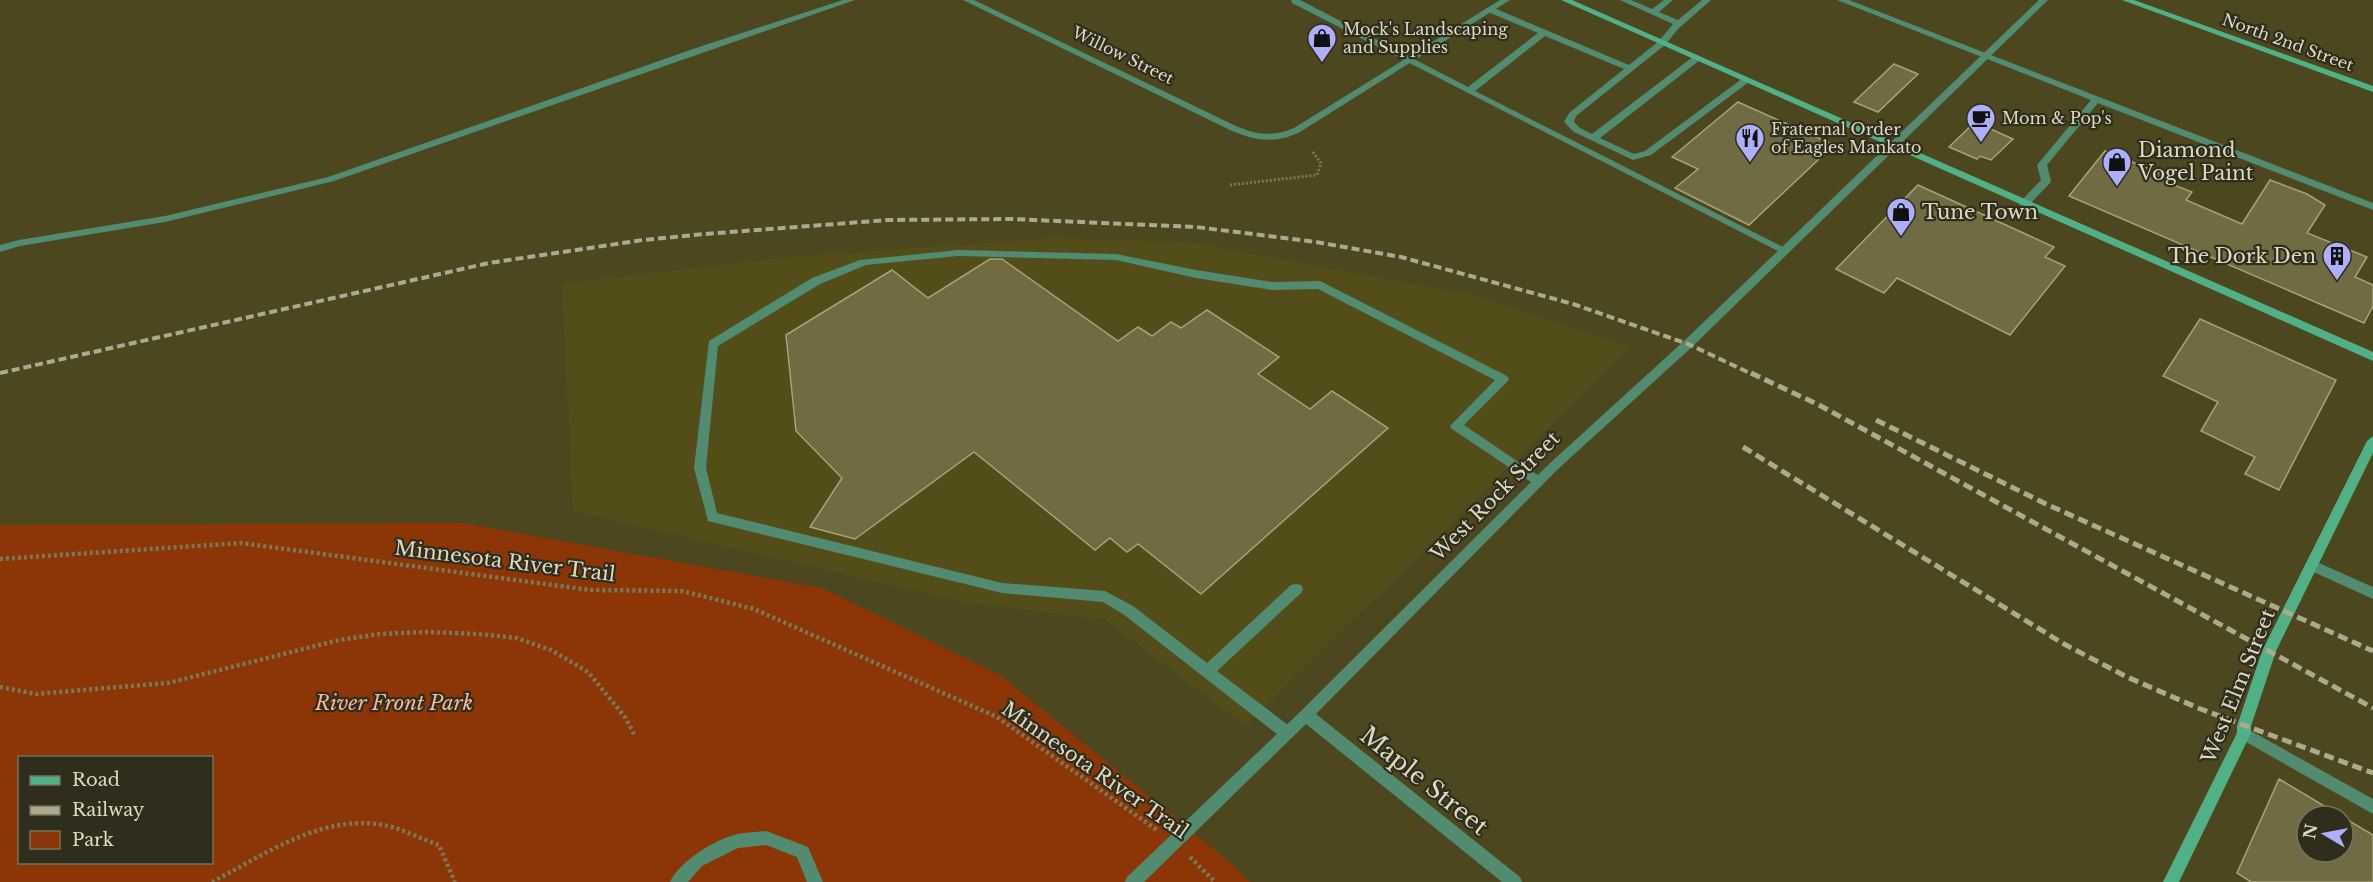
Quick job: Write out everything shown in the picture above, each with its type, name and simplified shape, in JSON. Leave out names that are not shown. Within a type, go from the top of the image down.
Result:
[{"type":"main road","points":[[1565,0],[2373,357]]},
{"type":"main road","name":"North 2nd Street","points":[[2126,0],[2373,89]]},
{"type":"main road","name":"West Elm Street","points":[[2171,882],[2244,733],[2244,726],[2269,651],[2373,441]]},
{"type":"street","points":[[0,249],[19,243],[165,219],[331,179],[696,51],[851,0]]},
{"type":"street","name":"Willow Street","points":[[967,0],[1233,128],[1266,139],[1283,137],[1297,130],[1409,61]]},
{"type":"street","points":[[1409,61],[1506,0]]},
{"type":"street","points":[[1653,12],[1669,0]]},
{"type":"street","points":[[1707,0],[1679,24],[1662,43],[1572,115],[1569,122],[1577,130],[1633,157],[1648,153],[1746,80]]},
{"type":"street","points":[[1841,0],[2373,207]]},
{"type":"street","name":"West Rock Street","points":[[1133,882],[1287,734],[1538,481],[1688,344],[2044,0]]},
{"type":"street","points":[[1295,1],[1784,250]]},
{"type":"street","points":[[1629,1],[1679,24]]},
{"type":"street","points":[[1491,10],[1629,68]]},
{"type":"street","points":[[1468,90],[1545,32]]},
{"type":"street","points":[[1593,138],[1697,58]]},
{"type":"street","points":[[2024,204],[2046,181],[2042,165],[2096,100]]},
{"type":"street","points":[[1287,734],[1128,610],[1105,597],[1002,588],[712,517],[700,468],[713,344],[816,281],[864,262],[958,253],[1116,257],[1196,274],[1272,286],[1320,285],[1503,379],[1456,426],[1538,481]]},
{"type":"street","points":[[2312,565],[2373,593]]},
{"type":"street","points":[[1208,672],[1296,589]]},
{"type":"street","name":"Maple Street","points":[[1306,715],[1514,882]]},
{"type":"street","points":[[2244,733],[2373,807]]},
{"type":"street","points":[[678,882],[697,861],[737,841],[766,838],[802,852],[815,882]]},
{"type":"path","points":[[1230,185],[1264,180],[1298,180],[1317,175],[1321,162],[1312,151]]},
{"type":"path","name":"Minnesota River Trail","points":[[0,559],[241,543],[590,590],[682,591],[754,609],[998,717],[1176,843],[1215,882]]},
{"type":"path","points":[[0,687],[36,694],[147,685],[180,680],[339,640],[380,634],[428,632],[479,634],[517,638],[552,650],[588,672],[626,717],[634,734]]},
{"type":"path","points":[[212,882],[308,833],[342,824],[383,825],[439,845],[455,882]]},
{"type":"shaded area","points":[[1053,238],[1189,242],[1468,294],[1630,348],[1245,726],[1105,620],[963,602],[573,511],[562,283],[787,257]]},
{"type":"green space","name":"River Front Park","points":[[463,523],[822,588],[1000,675],[1227,860],[1250,882],[0,882],[0,525]]},
{"type":"building","points":[[1894,64],[1918,74],[1878,112],[1854,102]]},
{"type":"building","name":"Fraternal Order of Eagles Mankato","points":[[1738,102],[1834,145],[1749,225],[1675,188],[1698,169],[1672,157]]},
{"type":"building","name":"Mom & Pop's","points":[[1975,122],[2013,139],[1991,160],[1980,156],[1977,159],[1949,147]]},
{"type":"building","points":[[2105,151],[2167,176],[2164,181],[2192,192],[2186,200],[2242,224],[2270,180],[2307,194],[2325,205],[2307,233],[2367,257],[2355,277],[2373,285],[2373,306],[2364,323],[2069,196]]},
{"type":"building","points":[[1918,185],[2054,247],[2045,257],[2065,266],[2010,335],[1897,278],[1884,293],[1836,269]]},
{"type":"building","points":[[990,259],[1002,259],[1118,341],[1138,327],[1152,336],[1171,322],[1181,328],[1207,310],[1279,357],[1258,374],[1310,409],[1332,391],[1388,428],[1201,594],[1138,544],[1127,552],[1110,538],[1095,550],[974,452],[855,539],[810,527],[842,478],[796,431],[786,335],[892,270],[928,298]]},
{"type":"building","points":[[2200,319],[2336,380],[2279,490],[2245,474],[2255,457],[2201,431],[2218,402],[2163,376]]},
{"type":"building","points":[[2279,779],[2321,804],[2295,804],[2295,864],[2355,864],[2355,824],[2373,835],[2373,882],[2251,882],[2237,873]]},
{"type":"railway","points":[[0,373],[489,263],[643,240],[705,234],[888,220],[1011,219],[1196,227],[1316,242],[1401,257],[1573,304],[1688,344],[1754,375]]},
{"type":"railway","points":[[1751,373],[1819,405],[2373,708]]},
{"type":"railway","points":[[1876,420],[2046,504],[2373,651]]},
{"type":"railway","points":[[1743,447],[2064,644],[2127,677],[2198,708],[2373,773]]},
{"type":"place","name":"Mock's Landscaping and Supplies","points":[[1322,64]]},
{"type":"place","name":"Mom & Pop's","points":[[1981,144]]},
{"type":"place","name":"Fraternal Order of Eagles Mankato","points":[[1750,164]]},
{"type":"place","name":"Diamond Vogel Paint","points":[[2117,188]]},
{"type":"place","name":"Tune Town","points":[[1901,238]]},
{"type":"place","name":"The Dork Den","points":[[2337,282]]}]
